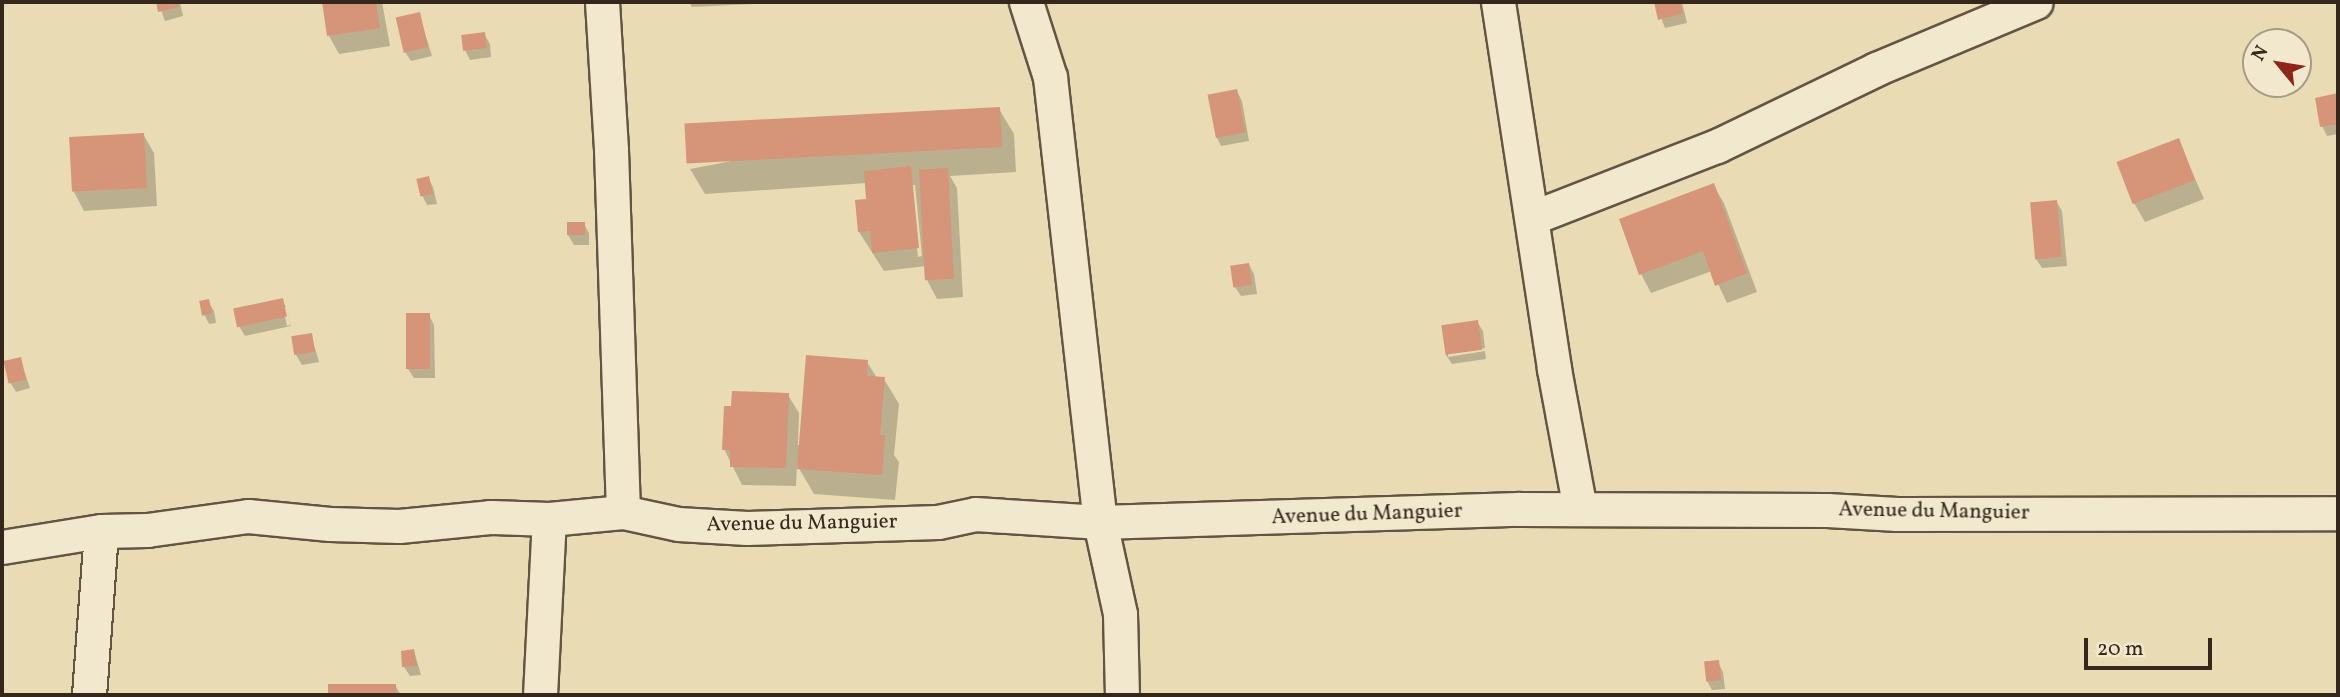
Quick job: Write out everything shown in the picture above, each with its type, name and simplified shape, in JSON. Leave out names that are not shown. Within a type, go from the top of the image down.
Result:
[{"type":"street","points":[[602,2],[611,150],[623,512]]},
{"type":"street","points":[[1026,2],[1050,77],[1100,522],[1120,614],[1122,695]]},
{"type":"street","points":[[1498,2],[1554,369],[1580,509]]},
{"type":"street","points":[[1532,218],[1717,146],[2000,9],[2036,2]]},
{"type":"street","name":"Avenue du Manguier","points":[[2,547],[101,531],[147,530],[248,516],[330,524],[400,526],[490,517],[549,519],[623,512],[678,524],[747,528],[938,522],[975,514],[1100,522],[1580,509],[1827,510],[1897,514],[2338,513]]},
{"type":"street","points":[[540,695],[549,519]]},
{"type":"street","points":[[89,695],[101,531]]},
{"type":"building","points":[[156,2],[178,2],[179,7],[158,12]]},
{"type":"building","points":[[322,2],[376,2],[380,28],[327,36]]},
{"type":"building","points":[[1654,2],[1680,2],[1683,13],[1658,20]]},
{"type":"building","points":[[420,12],[428,47],[404,53],[396,18]]},
{"type":"building","points":[[485,32],[487,48],[463,51],[461,35]]},
{"type":"building","points":[[1237,89],[1245,132],[1216,138],[1208,95]]},
{"type":"building","points":[[2338,93],[2338,124],[2320,127],[2315,98]]},
{"type":"building","points":[[1000,107],[1002,147],[687,163],[684,124]]},
{"type":"building","points":[[144,133],[147,188],[72,192],[69,137]]},
{"type":"building","points":[[2179,138],[2195,180],[2133,204],[2116,162]]},
{"type":"building","points":[[911,166],[919,248],[872,253],[870,231],[858,232],[855,200],[866,199],[864,171]]},
{"type":"building","points":[[948,168],[954,279],[925,280],[919,170]]},
{"type":"building","points":[[429,176],[433,194],[420,196],[416,179]]},
{"type":"building","points":[[1714,183],[1747,273],[1715,286],[1703,251],[1639,275],[1619,219]]},
{"type":"building","points":[[2057,200],[2062,257],[2035,259],[2030,202]]},
{"type":"building","points":[[567,222],[585,222],[585,235],[567,235]]},
{"type":"building","points":[[1249,263],[1252,285],[1233,287],[1230,266]]},
{"type":"building","points":[[283,298],[287,317],[237,327],[233,309]]},
{"type":"building","points":[[209,299],[212,314],[202,316],[199,301]]},
{"type":"building","points":[[406,313],[430,313],[430,369],[406,369]]},
{"type":"building","points":[[1478,320],[1482,350],[1446,355],[1441,325]]},
{"type":"building","points":[[312,333],[315,352],[294,355],[291,336]]},
{"type":"building","points":[[806,355],[868,360],[867,376],[885,377],[880,435],[885,435],[882,475],[797,469]]},
{"type":"building","points":[[21,357],[26,379],[9,383],[3,361]]},
{"type":"building","points":[[732,391],[789,393],[786,468],[730,467],[730,450],[722,450],[724,406],[731,406]]},
{"type":"building","points":[[414,649],[417,666],[402,667],[401,651]]},
{"type":"building","points":[[1719,660],[1721,680],[1706,681],[1704,662]]},
{"type":"building","points":[[328,684],[396,684],[396,695],[328,695]]}]
